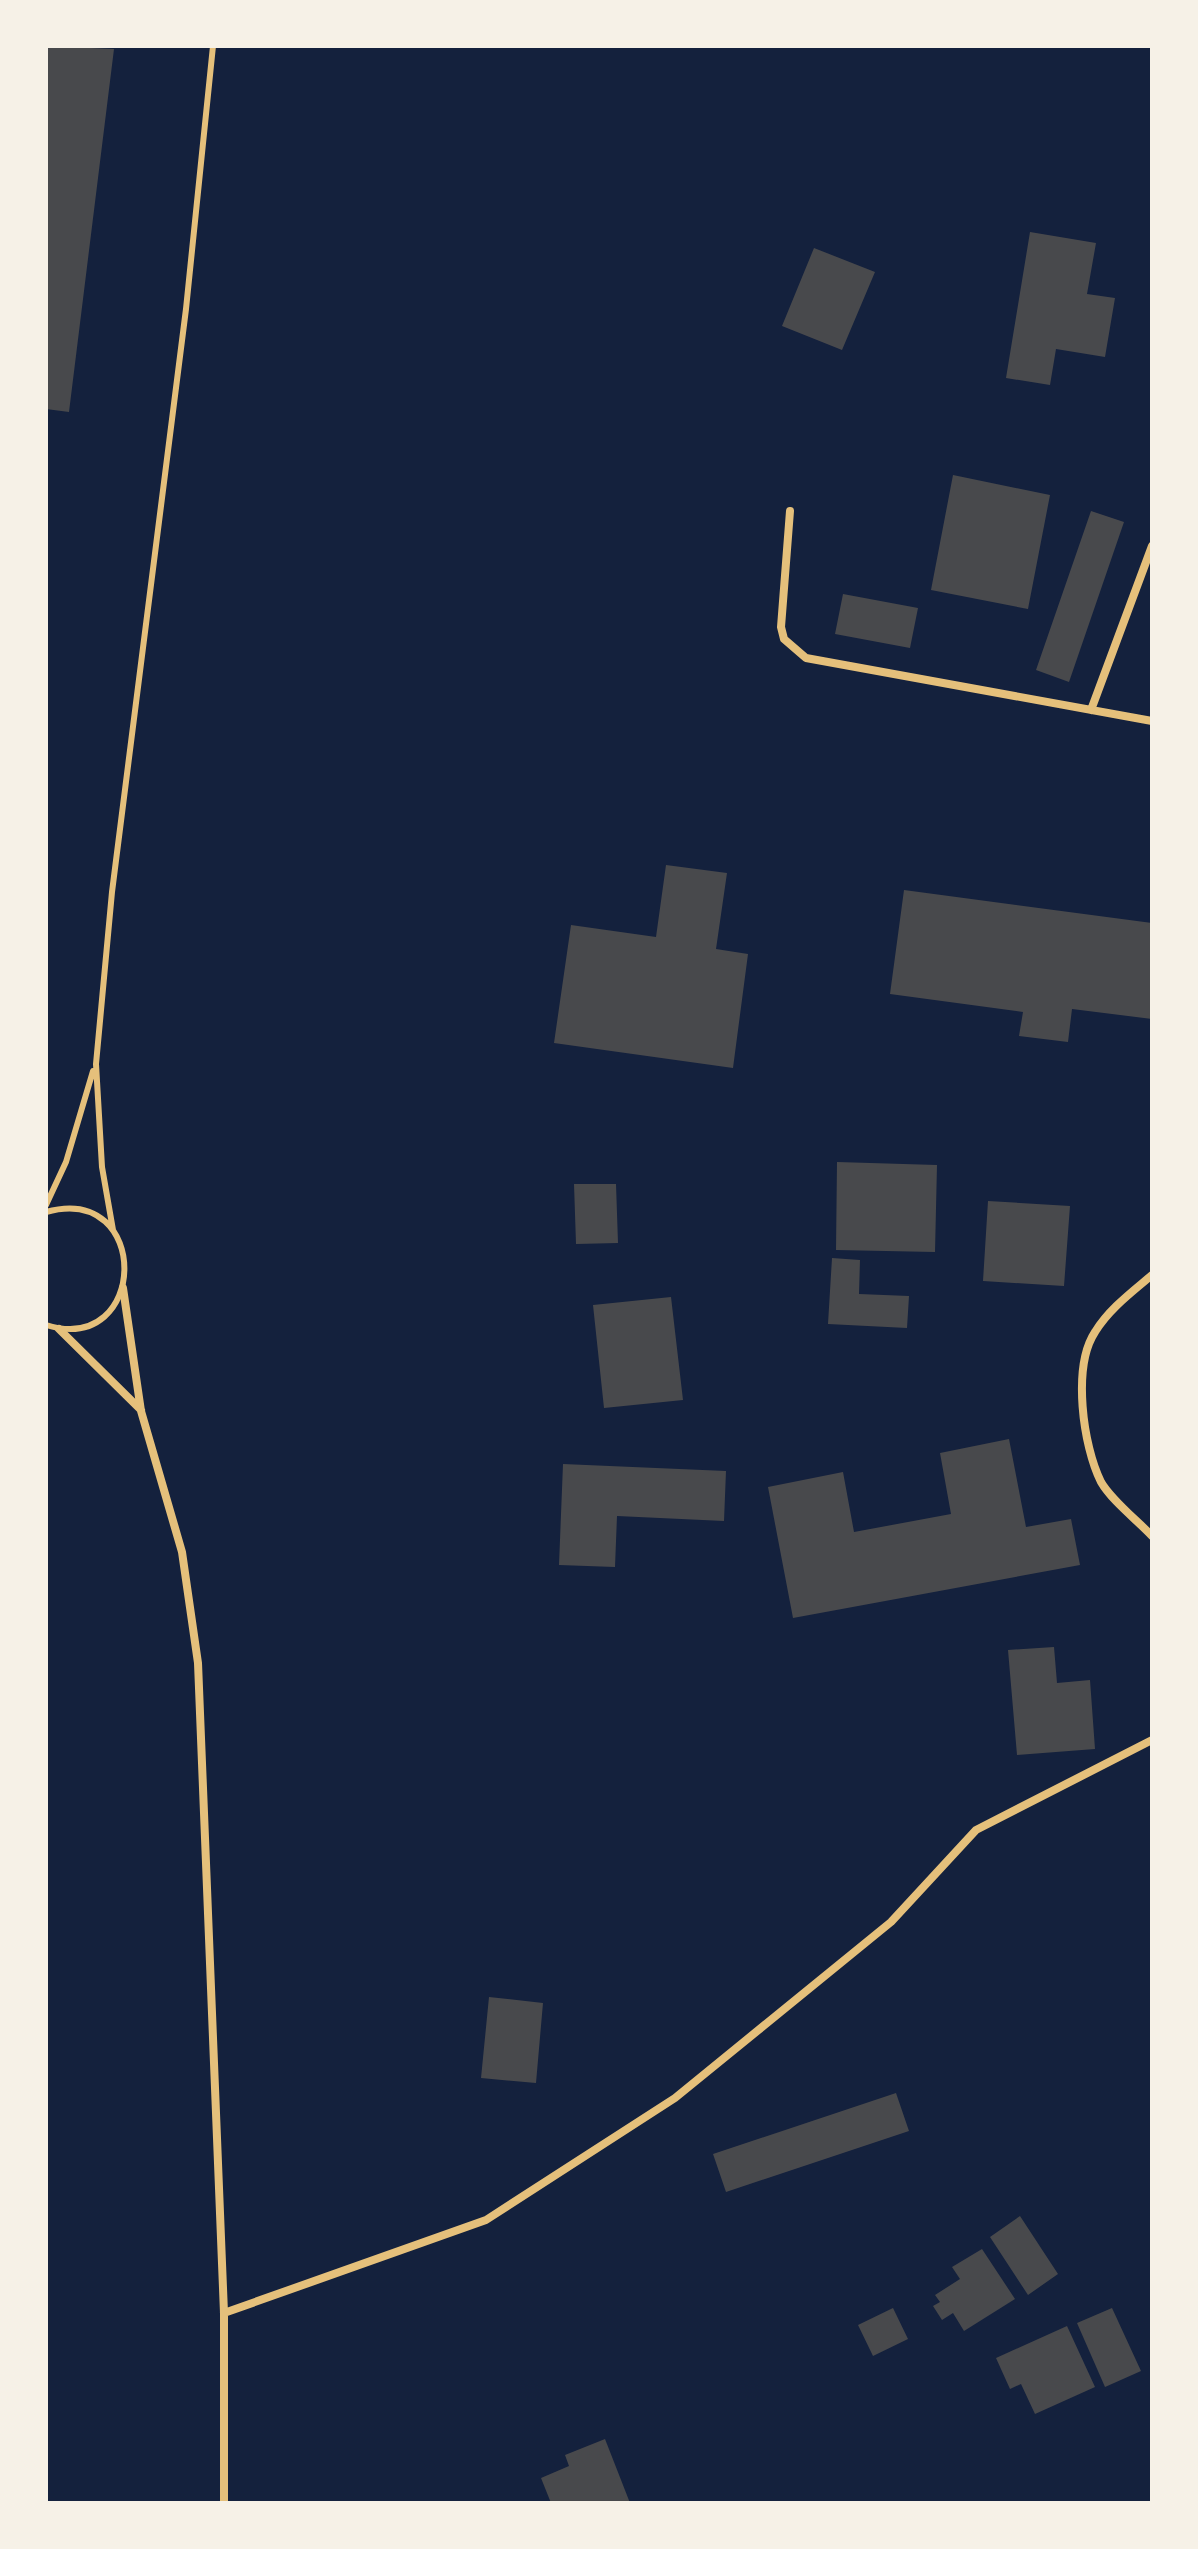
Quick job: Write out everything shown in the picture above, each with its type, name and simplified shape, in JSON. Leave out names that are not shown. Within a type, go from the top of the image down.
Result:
[{"type":"street","points":[[790,511],[781,627],[784,639],[793,650],[806,658],[1152,721]]},
{"type":"street","points":[[1091,710],[1152,546]]},
{"type":"street","points":[[1152,1275],[1123,1299],[1093,1333],[1082,1382],[1082,1428],[1102,1483],[1152,1536]]},
{"type":"street","points":[[123,1288],[141,1411],[182,1552],[198,1663],[224,2313],[224,2503]]},
{"type":"street","points":[[59,1329],[141,1411]]},
{"type":"street","points":[[224,2313],[486,2220],[675,2098],[891,1922],[976,1830],[1152,1740]]},
{"type":"lane","points":[[46,1325],[59,1329],[80,1328],[99,1320],[114,1306],[123,1288],[127,1268],[123,1248],[113,1230],[102,1167],[96,1064],[112,892],[186,309],[213,46]]},
{"type":"lane","points":[[46,1205],[66,1162],[96,1064]]},
{"type":"lane","points":[[46,1212],[78,1210],[97,1217],[113,1230]]},
{"type":"building","points":[[46,46],[114,49],[69,412],[46,409]]},
{"type":"building","points":[[1030,232],[1096,243],[1087,294],[1115,298],[1105,357],[1056,349],[1050,385],[1006,378]]},
{"type":"building","points":[[814,248],[875,272],[842,350],[782,326]]},
{"type":"building","points":[[953,475],[1050,495],[1028,609],[931,590]]},
{"type":"building","points":[[1091,511],[1124,522],[1069,682],[1036,670]]},
{"type":"building","points":[[843,594],[918,608],[910,648],[835,634]]},
{"type":"building","points":[[666,865],[727,873],[716,949],[748,954],[733,1068],[554,1043],[571,925],[656,937]]},
{"type":"building","points":[[904,890],[1152,923],[1152,1019],[1072,1009],[1068,1042],[1019,1036],[1023,1012],[890,994]]},
{"type":"building","points":[[837,1162],[937,1165],[935,1252],[836,1250]]},
{"type":"building","points":[[574,1184],[616,1184],[618,1243],[576,1244]]},
{"type":"building","points":[[988,1201],[1070,1206],[1064,1286],[983,1281]]},
{"type":"building","points":[[832,1258],[860,1260],[859,1294],[909,1296],[907,1328],[828,1324]]},
{"type":"building","points":[[671,1297],[683,1400],[604,1408],[593,1305]]},
{"type":"building","points":[[1009,1439],[1026,1527],[1071,1519],[1080,1565],[793,1618],[768,1487],[843,1472],[854,1532],[951,1514],[940,1453]]},
{"type":"building","points":[[563,1464],[726,1471],[724,1521],[617,1516],[615,1567],[559,1565]]},
{"type":"building","points":[[1054,1647],[1057,1683],[1090,1680],[1095,1749],[1017,1755],[1008,1650]]},
{"type":"building","points":[[489,1997],[543,2003],[536,2083],[481,2078]]},
{"type":"building","points":[[896,2093],[909,2131],[726,2192],[713,2154]]},
{"type":"building","points":[[1020,2216],[1058,2274],[1028,2295],[990,2237]]},
{"type":"building","points":[[982,2249],[1015,2299],[964,2331],[953,2313],[942,2320],[933,2306],[940,2302],[935,2295],[960,2279],[952,2267]]},
{"type":"building","points":[[893,2308],[908,2339],[873,2356],[858,2325]]},
{"type":"building","points":[[1112,2308],[1141,2371],[1105,2387],[1077,2323]]},
{"type":"building","points":[[1067,2326],[1095,2387],[1035,2414],[1021,2384],[1010,2389],[996,2358]]},
{"type":"building","points":[[605,2439],[630,2503],[551,2503],[541,2478],[569,2466],[565,2455]]}]
